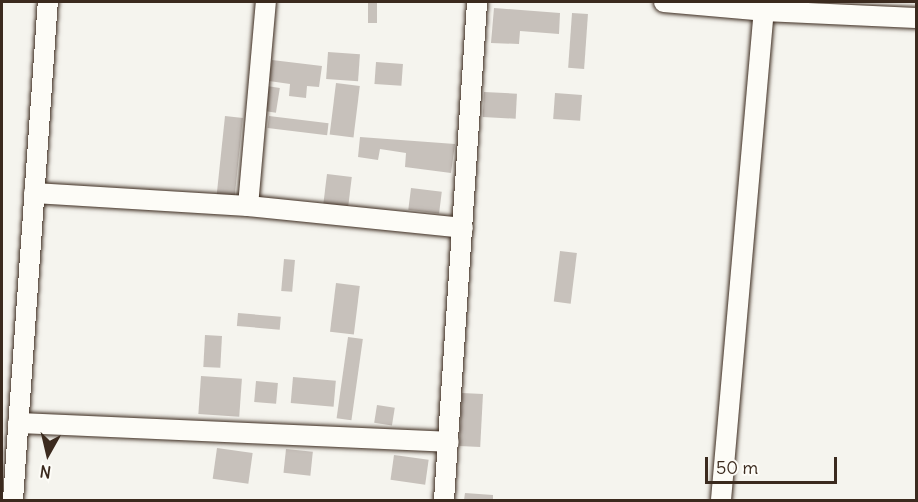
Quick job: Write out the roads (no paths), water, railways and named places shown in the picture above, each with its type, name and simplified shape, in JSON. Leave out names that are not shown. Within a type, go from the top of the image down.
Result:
[{"type":"street","points":[[13,501],[48,2]]},
{"type":"street","points":[[248,206],[266,2]]},
{"type":"street","points":[[444,501],[477,2]]},
{"type":"street","points":[[664,2],[764,11],[916,18]]},
{"type":"street","points":[[721,501],[764,11]]},
{"type":"street","points":[[34,193],[248,206],[463,228]]},
{"type":"street","points":[[18,423],[448,442]]}]
